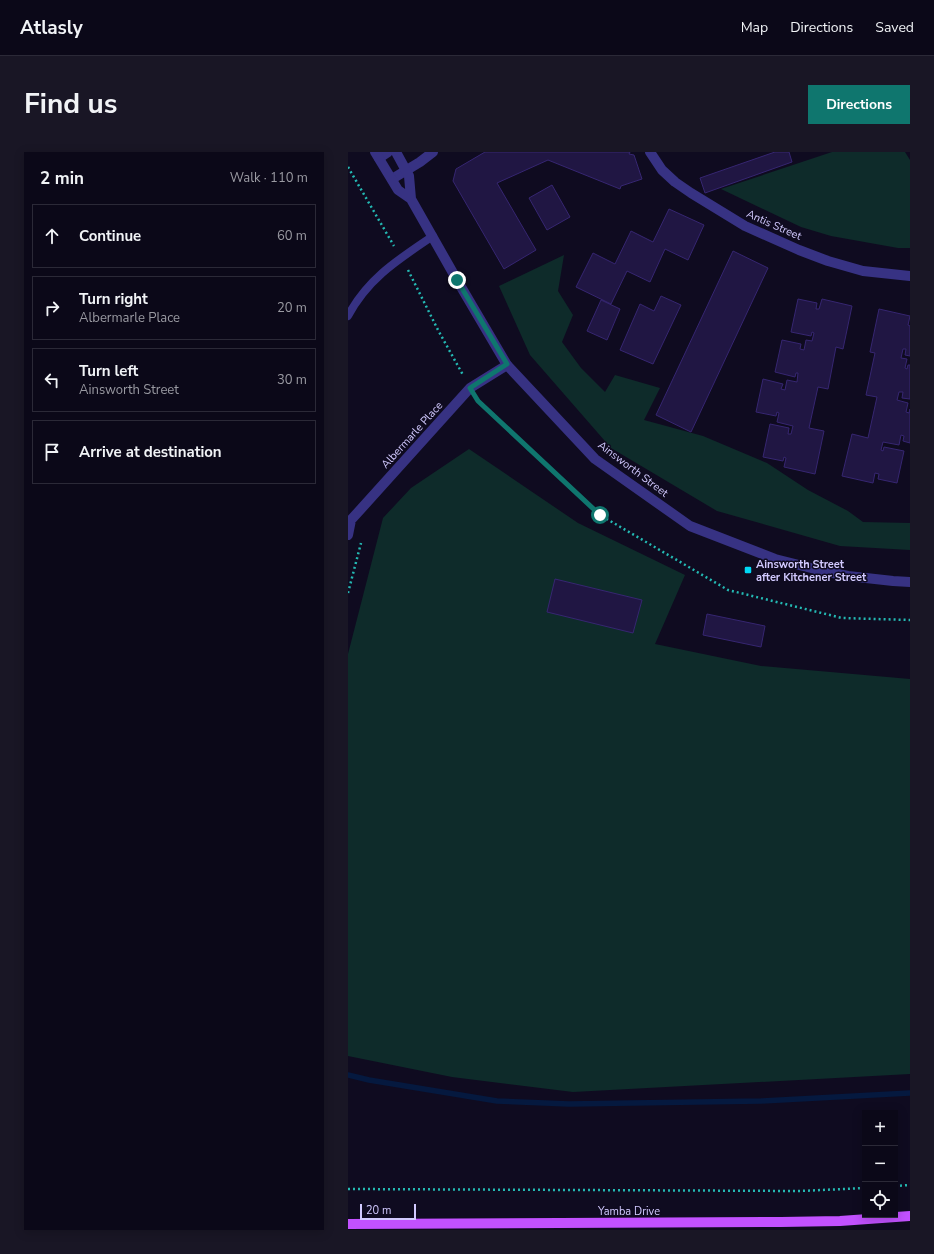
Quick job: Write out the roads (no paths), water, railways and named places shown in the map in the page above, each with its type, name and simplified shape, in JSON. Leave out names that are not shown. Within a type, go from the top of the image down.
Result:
[{"type":"main road","name":"Yamba Drive","points":[[348,1224],[788,1222],[868,1220],[910,1216]]},
{"type":"street","points":[[377,155],[388,152]]},
{"type":"street","name":"Ainsworth Street","points":[[396,152],[409,176],[411,199],[460,286],[507,364],[595,459],[690,526],[775,559],[823,572],[894,582],[910,582]]},
{"type":"street","points":[[392,178],[407,170],[433,152]]},
{"type":"street","name":"Antis Street","points":[[650,152],[662,170],[675,182],[745,226],[828,261],[863,271],[910,276]]},
{"type":"street","name":"Ainsworth Street","points":[[377,155],[398,190],[411,199]]},
{"type":"street","name":"Albermarle Place","points":[[348,535],[349,520],[470,388],[507,364]]},
{"type":"lane","points":[[348,316],[375,279],[432,236]]},
{"type":"waterway","points":[[348,1075],[369,1080],[497,1101],[569,1104],[761,1101],[910,1093]]},
{"type":"place","name":"Ainsworth Street after Kitchener Street","points":[[748,570]]}]
